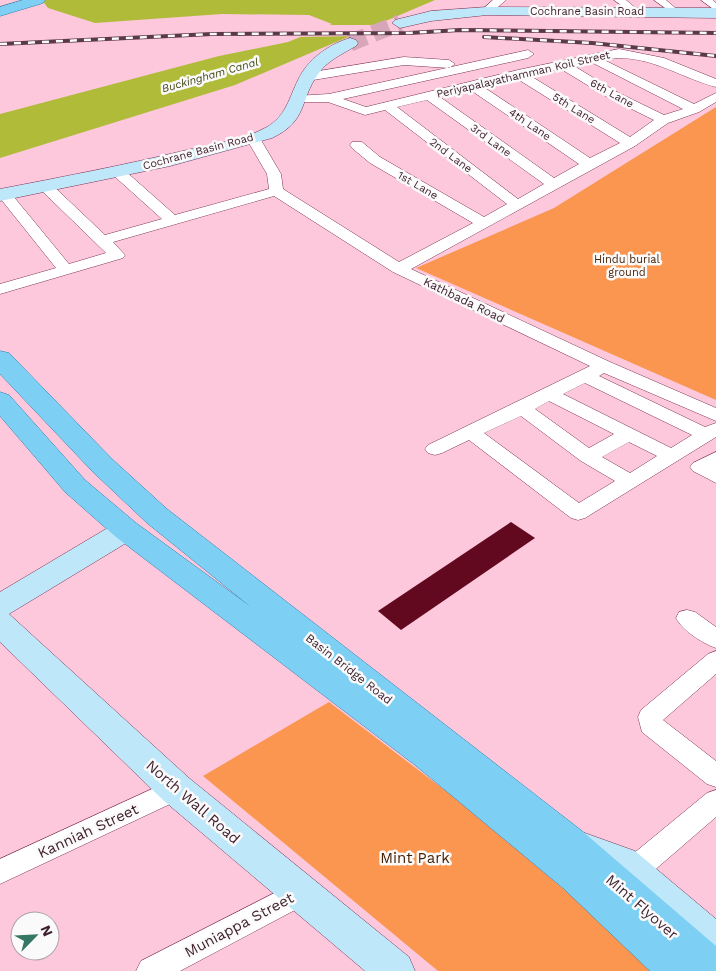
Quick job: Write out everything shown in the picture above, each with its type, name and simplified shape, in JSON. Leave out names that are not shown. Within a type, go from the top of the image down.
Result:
[{"type":"main road","points":[[0,6],[31,0]]},
{"type":"main road","points":[[0,12],[31,0]]},
{"type":"main road","name":"Cochrane Basin Road","points":[[400,23],[431,16],[487,11],[675,12],[713,5]]},
{"type":"main road","name":"Cochrane Basin Road","points":[[2,195],[44,185],[118,172],[253,138],[286,122],[308,76],[323,58],[350,43]]},
{"type":"main road","name":"Basin Bridge Road","points":[[1,362],[102,465],[157,516],[569,843],[622,863],[716,944]]},
{"type":"main road","name":"Basin Bridge Road","points":[[0,400],[75,486],[126,530],[427,755],[576,876],[613,910]]},
{"type":"main road","points":[[0,606],[126,530]]},
{"type":"main road","name":"North Wall Road","points":[[0,624],[176,789],[395,971]]},
{"type":"main road","name":"Mint Flyover","points":[[569,843],[666,949]]},
{"type":"main road","name":"Mint Flyover","points":[[613,910],[666,949],[715,971]]},
{"type":"street","points":[[487,11],[493,4],[501,0]]},
{"type":"street","points":[[619,0],[634,11]]},
{"type":"street","points":[[659,0],[675,12]]},
{"type":"street","points":[[619,53],[716,95]]},
{"type":"street","name":"Periyapalayathamman Koil Street","points":[[329,98],[365,111],[518,74],[619,53],[660,61],[716,83]]},
{"type":"street","points":[[298,100],[329,98],[528,54]]},
{"type":"street","points":[[591,58],[694,109]]},
{"type":"street","points":[[308,76],[404,61],[476,65]]},
{"type":"street","name":"6th Lane","points":[[562,64],[611,94],[663,120]]},
{"type":"street","name":"5th Lane","points":[[518,74],[630,143]]},
{"type":"street","name":"4th Lane","points":[[471,85],[589,164]]},
{"type":"street","name":"3rd Lane","points":[[428,95],[553,184]]},
{"type":"street","points":[[399,269],[630,143],[663,120],[694,109],[716,95]]},
{"type":"street","name":"2nd Lane","points":[[386,105],[517,206]]},
{"type":"street","points":[[101,241],[276,191],[274,174],[253,138]]},
{"type":"street","name":"1st Lane","points":[[357,145],[375,160],[483,222]]},
{"type":"street","points":[[118,172],[173,221]]},
{"type":"street","points":[[0,289],[117,255],[44,185]]},
{"type":"street","name":"Kathbada Road","points":[[276,191],[399,269],[604,366],[716,416]]},
{"type":"street","points":[[2,195],[67,271]]},
{"type":"street","points":[[435,449],[522,408],[604,366]]},
{"type":"street","points":[[585,376],[711,432]]},
{"type":"street","points":[[549,394],[672,456]]},
{"type":"street","points":[[522,408],[588,457],[631,482]]},
{"type":"street","points":[[470,432],[578,513],[711,432]]},
{"type":"street","points":[[588,457],[628,434]]},
{"type":"street","points":[[716,458],[700,467],[716,477]]},
{"type":"street","points":[[687,618],[716,639]]},
{"type":"street","points":[[716,660],[650,716],[651,725],[716,776]]},
{"type":"street","name":"Kanniah Street","points":[[0,872],[176,789]]},
{"type":"street","points":[[632,872],[716,801]]},
{"type":"street","name":"Muniappa Street","points":[[151,971],[300,893]]},
{"type":"green space","name":"Hindu burial ground","points":[[716,107],[716,400],[416,268],[554,208]]},
{"type":"green space","name":"Mint Park","points":[[329,702],[459,801],[661,971],[438,971],[203,776]]},
{"type":"water","name":"Buckingham Canal","points":[[42,0],[435,0],[235,85],[0,158],[0,114],[219,56],[288,42],[332,24],[309,15],[222,14],[95,23],[48,8]]},
{"type":"pier","points":[[324,25],[384,25],[357,36],[296,37],[314,32],[314,29]]},
{"type":"building","points":[[511,522],[535,538],[401,630],[378,611]]},
{"type":"tunnel","points":[[350,43],[400,23]]},
{"type":"railway","points":[[0,44],[212,34],[409,33],[460,30],[716,33]]},
{"type":"railway","points":[[484,37],[592,43],[716,56]]}]
